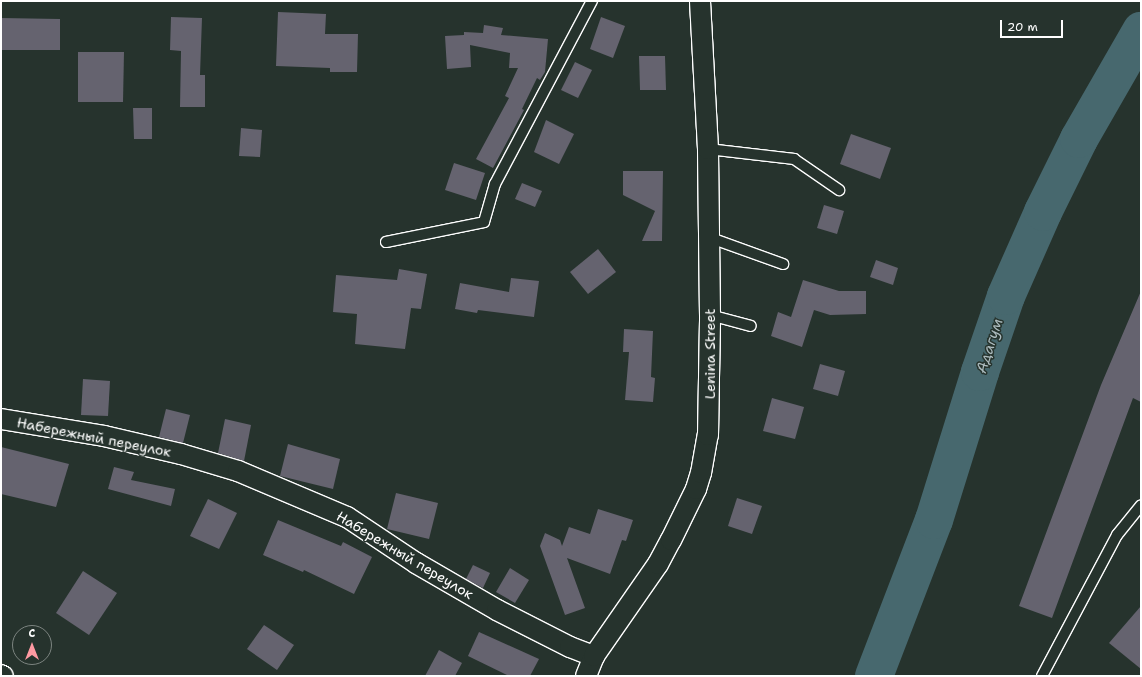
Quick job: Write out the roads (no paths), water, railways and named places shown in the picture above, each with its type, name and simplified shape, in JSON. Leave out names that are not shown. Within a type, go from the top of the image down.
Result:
[{"type":"street","name":"Lenina Street","points":[[586,676],[594,656],[658,564],[697,484],[708,435],[710,315],[708,149],[700,1]]},
{"type":"street","name":"Набережный переулок","points":[[1,419],[104,436],[181,454],[246,474],[347,517],[416,562],[497,610],[570,647],[594,656]]},
{"type":"lane","points":[[386,242],[484,222],[495,184],[592,1]]},
{"type":"lane","points":[[708,149],[794,160],[839,190]]},
{"type":"lane","points":[[708,237],[783,264]]},
{"type":"lane","points":[[710,315],[751,326]]},
{"type":"lane","points":[[1042,676],[1117,535],[1141,506]]},
{"type":"waterway","name":"Адагум","points":[[874,676],[934,520],[980,372],[1006,296],[1043,212],[1079,139],[1141,31]]}]
